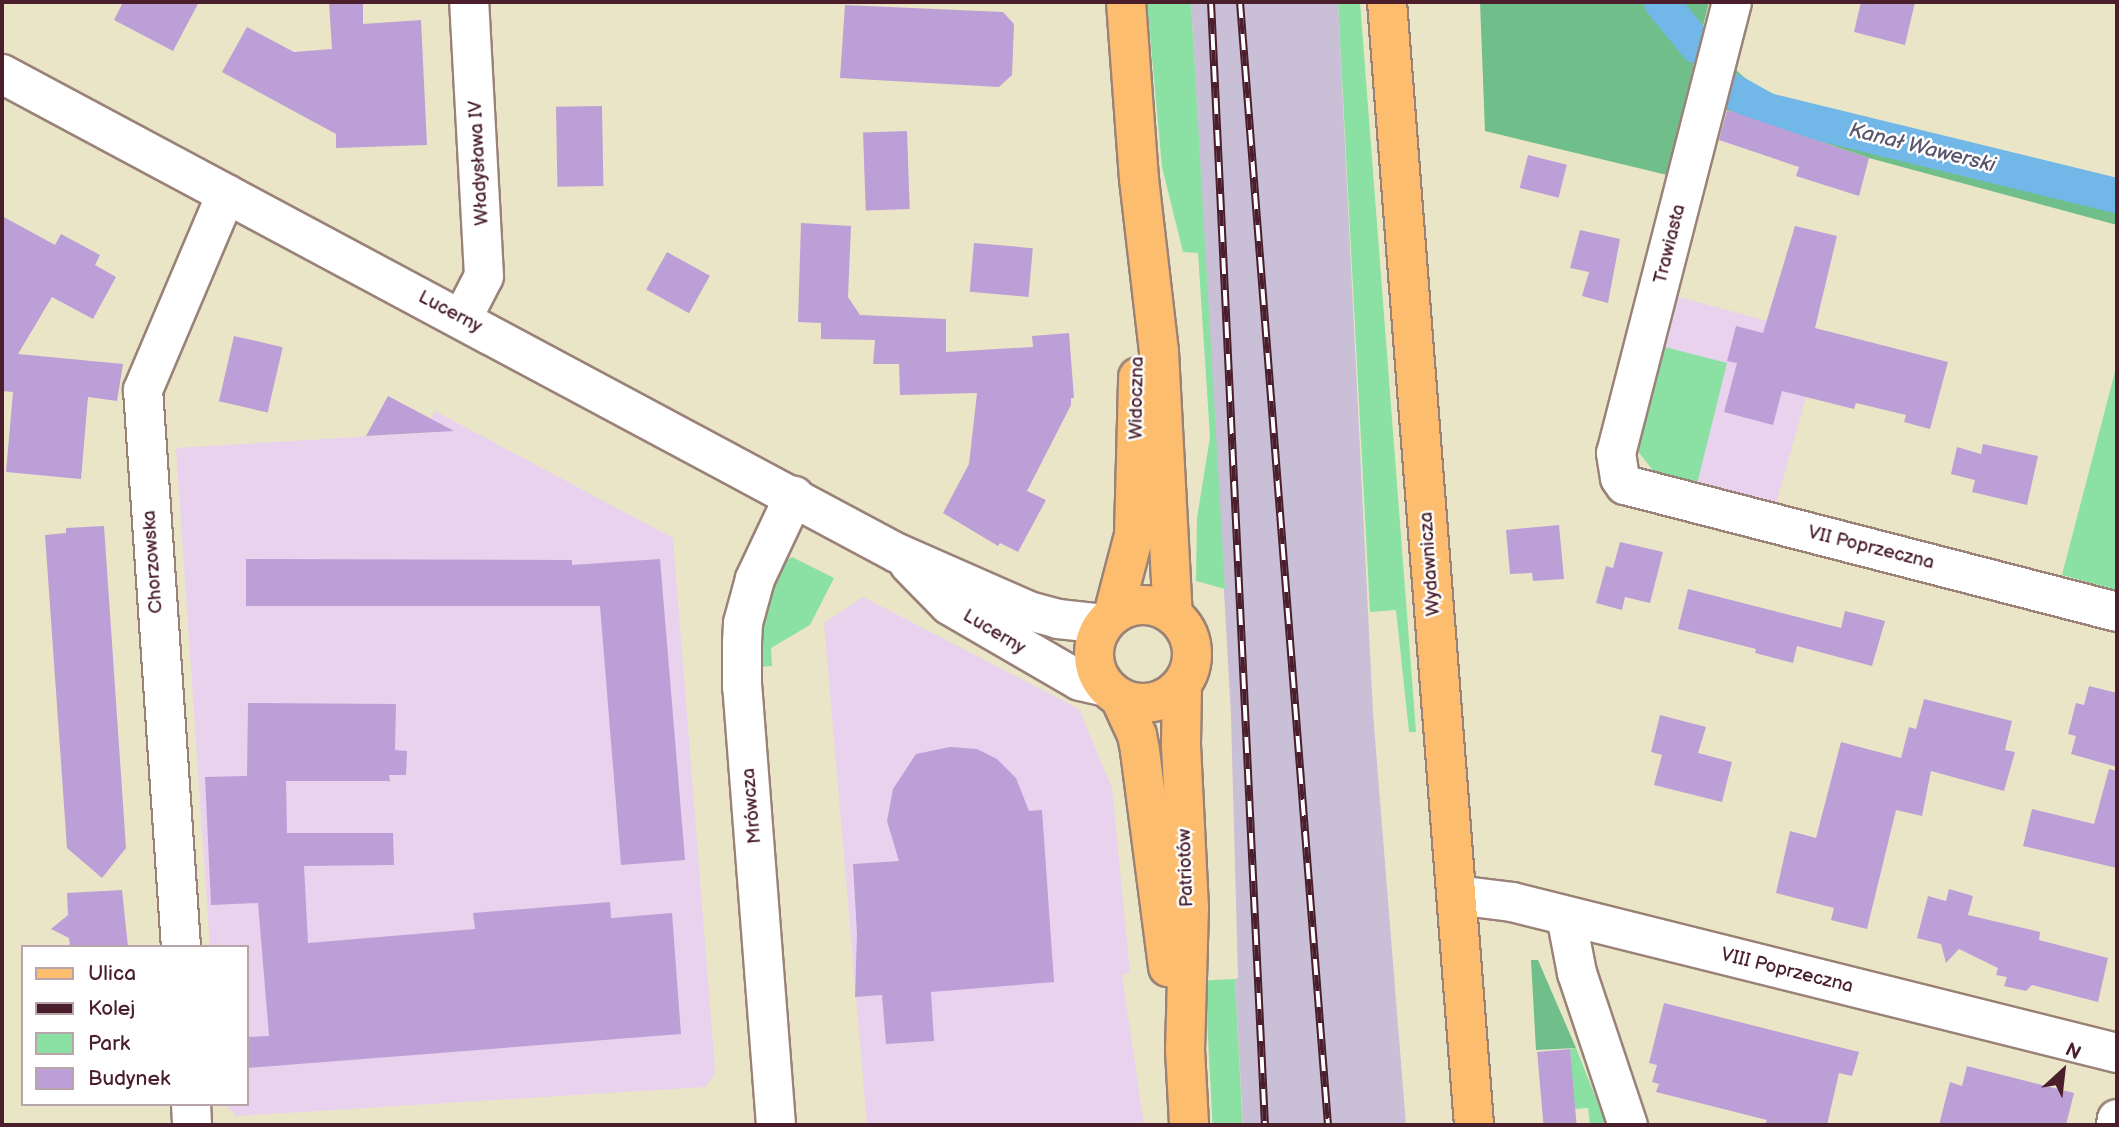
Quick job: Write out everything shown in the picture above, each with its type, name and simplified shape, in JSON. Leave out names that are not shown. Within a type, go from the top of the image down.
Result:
[{"type":"main road","name":"Widoczna","points":[[1126,2],[1139,179],[1159,352],[1173,615]]},
{"type":"main road","name":"Wydawnicza","points":[[1387,2],[1474,1125]]},
{"type":"main road","name":"Widoczna","points":[[1109,620],[1134,535],[1139,179]]},
{"type":"main road","points":[[1143,605],[1173,615],[1186,630],[1193,648],[1191,668],[1182,686],[1164,700],[1142,704],[1113,693],[1096,670],[1094,649],[1109,620],[1128,607],[1143,605]]},
{"type":"main road","name":"Patriotów","points":[[1182,686],[1181,745],[1189,907],[1185,1050],[1189,1125]]},
{"type":"main road","name":"Patriotów","points":[[1113,693],[1137,735],[1166,957],[1185,1050]]},
{"type":"street","name":"Władysława IV","points":[[462,319],[484,276],[469,2]]},
{"type":"street","name":"Trawiasta","points":[[1625,485],[1616,467],[1616,453],[1732,2]]},
{"type":"street","name":"Lucerny","points":[[2,74],[897,553],[1006,619],[1080,681],[1113,693]]},
{"type":"street","name":"Chorzowska","points":[[181,945],[143,390],[226,194]]},
{"type":"street","name":"VII Poprzeczna","points":[[1625,485],[2117,612]]},
{"type":"street","name":"Mrówcza","points":[[776,1125],[742,687],[742,643],[743,623],[755,579],[794,496]]},
{"type":"street","name":"Lucerny","points":[[1006,619],[1109,620]]},
{"type":"street","name":"VIII Poprzeczna","points":[[1457,895],[1512,902],[2117,1054]]},
{"type":"street","points":[[1566,916],[1577,973],[1628,1125]]},
{"type":"street","points":[[191,1106],[192,1125]]},
{"type":"street","points":[[2116,1125],[2117,1119]]},
{"type":"shaded area","points":[[1191,2],[1338,2],[1373,713],[1406,1125],[1243,1125],[1235,979],[1238,978],[1231,716]]},
{"type":"shaded area","points":[[1675,296],[1823,336],[1776,504],[1655,473],[1661,346]]},
{"type":"shaded area","points":[[435,411],[673,538],[715,1069],[713,1077],[705,1087],[236,1116],[227,1106],[248,1106],[248,945],[210,945],[176,448],[424,433]]},
{"type":"shaded area","points":[[863,597],[1079,709],[1112,788],[1130,973],[1122,975],[1144,1125],[867,1125],[824,623]]},
{"type":"green space","points":[[1147,2],[1191,2],[1225,589],[1196,581],[1197,518],[1210,437],[1198,253],[1183,252],[1162,167]]},
{"type":"green space","points":[[1338,2],[1360,2],[1416,732],[1409,732],[1396,610],[1370,612]]},
{"type":"green space","points":[[1480,2],[1709,2],[1667,175],[1485,131]]},
{"type":"green space","points":[[1735,69],[1757,89],[1801,104],[2117,181],[2117,225],[1869,158],[1724,109]]},
{"type":"green space","points":[[1661,346],[1727,363],[1697,484],[1655,473],[1636,449]]},
{"type":"green space","points":[[2117,364],[2117,590],[2062,575]]},
{"type":"green space","points":[[792,557],[834,578],[810,625],[771,648],[772,666],[759,667],[760,632],[770,590],[784,562]]},
{"type":"green space","points":[[1531,960],[1538,960],[1576,1048],[1536,1050]]},
{"type":"green space","points":[[1235,979],[1243,1125],[1213,1125],[1205,981]]},
{"type":"green space","points":[[1576,1048],[1605,1125],[1590,1125],[1588,1108],[1574,1109],[1570,1049]]},
{"type":"building","points":[[123,2],[199,2],[173,51],[114,20]]},
{"type":"building","points":[[329,2],[363,2],[363,24],[421,20],[427,145],[336,148],[336,134],[222,72],[247,27],[294,52],[332,49]]},
{"type":"building","points":[[1861,2],[1915,2],[1905,45],[1854,32]]},
{"type":"building","points":[[845,5],[1003,12],[1014,24],[1012,75],[999,87],[840,78]]},
{"type":"building","points":[[602,106],[603,186],[557,187],[556,107]]},
{"type":"building","points":[[1727,110],[1869,158],[1859,196],[1796,176],[1799,167],[1719,140]]},
{"type":"building","points":[[907,131],[910,209],[866,210],[863,133]]},
{"type":"building","points":[[1528,155],[1567,165],[1559,198],[1520,188]]},
{"type":"building","points":[[2,216],[55,245],[61,234],[100,255],[95,265],[116,277],[93,319],[52,297],[18,354],[123,364],[117,401],[88,397],[81,479],[6,472],[13,392],[2,391]]},
{"type":"building","points":[[801,223],[851,226],[848,297],[860,315],[946,319],[946,352],[1033,347],[1032,336],[1069,333],[1074,398],[1071,398],[1071,405],[1027,491],[1046,500],[1018,552],[1000,543],[998,546],[943,513],[969,464],[977,393],[900,395],[899,364],[873,364],[875,340],[821,339],[821,323],[798,322]]},
{"type":"building","points":[[1795,226],[1837,236],[1815,328],[1948,362],[1930,429],[1904,422],[1906,415],[1856,403],[1854,409],[1782,391],[1773,425],[1724,412],[1737,363],[1727,361],[1736,326],[1763,333]]},
{"type":"building","points":[[1580,230],[1620,239],[1608,303],[1582,296],[1589,272],[1570,268]]},
{"type":"building","points":[[974,243],[1033,248],[1029,297],[970,292]]},
{"type":"building","points":[[667,252],[710,276],[689,313],[646,290]]},
{"type":"building","points":[[234,336],[283,347],[268,413],[219,401]]},
{"type":"building","points":[[388,396],[454,431],[366,436]]},
{"type":"building","points":[[1983,444],[2038,456],[2027,505],[1972,492],[1975,480],[1951,474],[1957,447],[1981,454]]},
{"type":"building","points":[[1559,525],[1564,579],[1533,581],[1532,573],[1510,574],[1506,530]]},
{"type":"building","points":[[104,526],[126,848],[102,878],[67,848],[45,535],[66,533],[66,528]]},
{"type":"building","points":[[1620,542],[1663,552],[1650,603],[1625,597],[1622,610],[1596,603],[1606,566],[1613,568]]},
{"type":"building","points":[[246,559],[572,560],[572,565],[660,559],[685,860],[621,865],[600,606],[246,606]]},
{"type":"building","points":[[1688,589],[1841,628],[1845,611],[1885,621],[1872,666],[1797,646],[1793,663],[1755,653],[1756,649],[1678,629]]},
{"type":"building","points":[[2089,686],[2117,693],[2117,767],[2071,754],[2076,736],[2068,734],[2076,703],[2084,705]]},
{"type":"building","points":[[1924,699],[2012,721],[2005,750],[2015,752],[2004,791],[1931,771],[1922,816],[1896,810],[1867,929],[1831,920],[1834,908],[1776,893],[1790,831],[1816,838],[1841,742],[1901,758],[1909,727],[1916,729]]},
{"type":"building","points":[[248,703],[396,704],[395,750],[407,751],[406,775],[389,775],[390,781],[286,781],[287,833],[393,833],[394,865],[304,866],[308,943],[475,929],[473,913],[610,902],[611,918],[672,913],[681,1034],[248,1068],[248,1037],[269,1036],[258,903],[211,905],[205,777],[247,776]]},
{"type":"building","points":[[1660,715],[1706,727],[1698,753],[1732,762],[1722,802],[1654,785],[1662,755],[1651,752]]},
{"type":"building","points":[[950,747],[977,749],[997,759],[1016,778],[1029,811],[1042,810],[1054,982],[931,992],[934,1041],[886,1044],[882,995],[855,997],[857,934],[853,864],[899,861],[887,821],[893,789],[916,754]]},
{"type":"building","points":[[2109,769],[2117,771],[2117,868],[2023,846],[2032,809],[2094,824]]},
{"type":"building","points":[[1949,889],[1973,896],[1968,915],[2040,932],[2039,940],[2108,958],[2098,1002],[2032,985],[2026,991],[2004,986],[2007,977],[1996,975],[1998,968],[1959,949],[1946,963],[1941,944],[1917,938],[1928,896],[1946,901]]},
{"type":"building","points":[[122,890],[128,945],[70,945],[69,938],[51,929],[68,915],[67,893]]},
{"type":"building","points":[[1664,1003],[1859,1052],[1852,1076],[1839,1073],[1827,1125],[1765,1125],[1767,1120],[1656,1092],[1659,1084],[1652,1082],[1657,1065],[1649,1063]]},
{"type":"building","points":[[1570,1049],[1577,1125],[1544,1125],[1537,1052]]},
{"type":"building","points":[[1967,1066],[2074,1093],[2066,1125],[1939,1125],[1950,1082],[1962,1086]]},
{"type":"waterway","name":"Kanał Wawerski","points":[[1661,2],[1697,46]]},
{"type":"waterway","name":"Kanał Wawerski","points":[[1731,90],[1767,110],[2117,195]]},
{"type":"railway","points":[[1211,2],[1265,1125]]},
{"type":"railway","points":[[1240,2],[1328,1125]]}]
